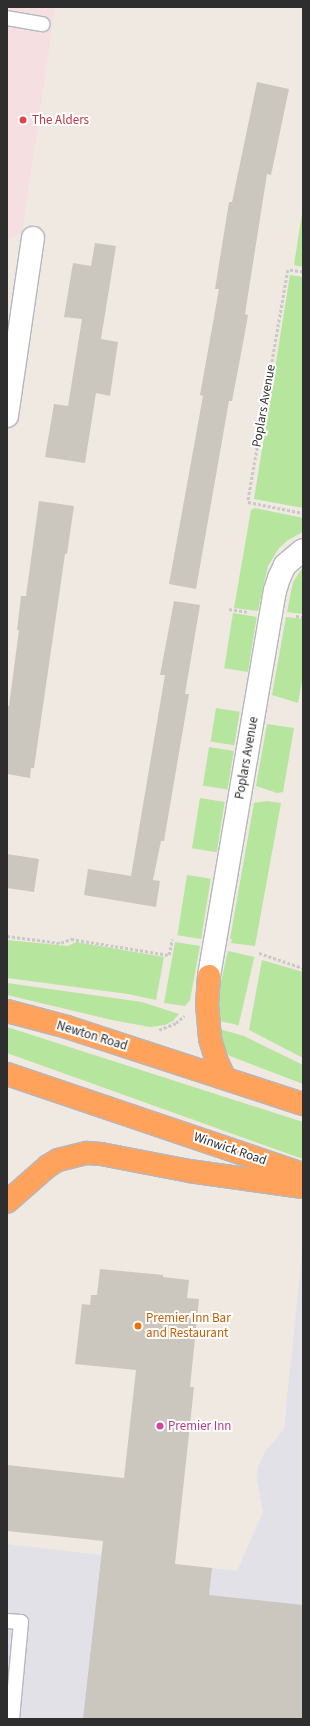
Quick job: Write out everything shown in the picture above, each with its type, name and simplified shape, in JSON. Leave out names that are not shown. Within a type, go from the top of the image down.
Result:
[{"type":"highway","points":[[209,976],[206,1004],[209,1033],[216,1060],[224,1077],[303,1104]]},
{"type":"highway","name":"Newton Road","points":[[7,1011],[67,1027],[224,1077]]},
{"type":"highway","name":"Winwick Road","points":[[7,1074],[303,1174]]},
{"type":"highway","points":[[7,1202],[48,1166],[58,1160],[87,1153],[101,1154],[189,1171],[303,1187]]},
{"type":"street","points":[[7,416],[16,283],[33,238]]},
{"type":"street","name":"Poplars Avenue","points":[[209,976],[275,591],[285,565],[303,550]]},
{"type":"lane","points":[[7,18],[42,24]]},
{"type":"lane","points":[[7,1621],[21,1622],[12,1719]]},
{"type":"path","name":"Poplars Avenue","points":[[303,272],[288,270],[248,502],[303,513]]},
{"type":"path","points":[[7,936],[60,943],[71,939],[169,955],[172,939]]},
{"type":"path","points":[[259,953],[303,968]]},
{"type":"path","points":[[154,1031],[176,1023],[187,1013]]},
{"type":"shaded area","name":"The Alders","points":[[7,7],[55,7],[22,232],[7,240]]},
{"type":"shaded area","points":[[303,1242],[303,1719],[7,1719],[7,1544],[237,1571],[263,1512],[257,1480],[258,1467],[266,1450],[284,1429]]},
{"type":"green space","points":[[303,207],[303,267],[294,265]]},
{"type":"green space","points":[[290,275],[303,277],[303,508],[254,499]]},
{"type":"green space","points":[[255,508],[303,518],[303,532],[288,540],[279,548],[268,566],[258,611],[234,608],[251,510]]},
{"type":"green space","points":[[303,567],[303,614],[287,612],[293,582]]},
{"type":"green space","points":[[233,613],[257,617],[248,672],[224,668]]},
{"type":"green space","points":[[286,617],[303,619],[303,676],[298,703],[272,695]]},
{"type":"green space","points":[[216,708],[240,712],[234,745],[211,742]]},
{"type":"green space","points":[[267,724],[294,728],[283,792],[277,793],[256,786]]},
{"type":"green space","points":[[209,747],[234,751],[228,789],[203,786]]},
{"type":"green space","points":[[200,798],[225,802],[217,852],[192,848]]},
{"type":"green space","points":[[267,801],[281,803],[255,946],[231,943],[232,939],[230,939],[254,803]]},
{"type":"green space","points":[[187,875],[211,879],[201,939],[177,935]]},
{"type":"green space","points":[[7,940],[68,946],[76,942],[164,957],[156,1000],[128,994],[7,978]]},
{"type":"green space","points":[[175,942],[200,946],[190,1000],[185,1006],[164,1003]]},
{"type":"green space","points":[[228,951],[254,957],[239,1025],[212,1019]]},
{"type":"green space","points":[[262,960],[303,972],[303,1058],[249,1030]]},
{"type":"green space","points":[[7,983],[142,1002],[179,1014],[173,1021],[165,1025],[150,1027],[112,1020],[7,995]]},
{"type":"green space","points":[[7,1027],[303,1122],[303,1159],[7,1053]]},
{"type":"green space","points":[[216,1028],[244,1036],[303,1065],[303,1084],[230,1056],[224,1050]]},
{"type":"building","points":[[257,82],[289,89],[271,175],[267,174],[245,314],[248,315],[232,401],[229,401],[196,589],[169,584],[203,396],[200,395],[219,289],[215,289],[229,202],[232,202]]},
{"type":"building","points":[[95,243],[116,246],[101,339],[118,342],[110,396],[96,393],[85,463],[45,457],[54,404],[68,406],[82,319],[64,317],[73,263],[91,266]]},
{"type":"building","points":[[39,501],[74,506],[67,554],[65,554],[34,768],[31,768],[30,778],[7,774],[7,706],[9,706],[19,630],[17,630],[21,596],[26,596]]},
{"type":"building","points":[[174,601],[200,605],[185,694],[189,694],[164,841],[161,841],[153,880],[160,881],[156,907],[84,895],[88,869],[131,876],[165,675],[160,675]]},
{"type":"building","points":[[7,854],[39,859],[34,892],[7,888]]},
{"type":"building","points":[[100,1269],[163,1275],[163,1277],[189,1280],[187,1298],[199,1299],[190,1387],[194,1387],[175,1564],[212,1568],[209,1595],[303,1605],[303,1719],[83,1719],[103,1541],[7,1531],[7,1465],[124,1478],[136,1370],[75,1364],[82,1304],[90,1305],[91,1295],[97,1295]]},
{"type":"place","name":"The Alders","points":[[23,120]]},
{"type":"place","name":"Premier Inn Bar and Restaurant","points":[[138,1326]]},
{"type":"place","name":"Premier Inn","points":[[160,1426]]}]
